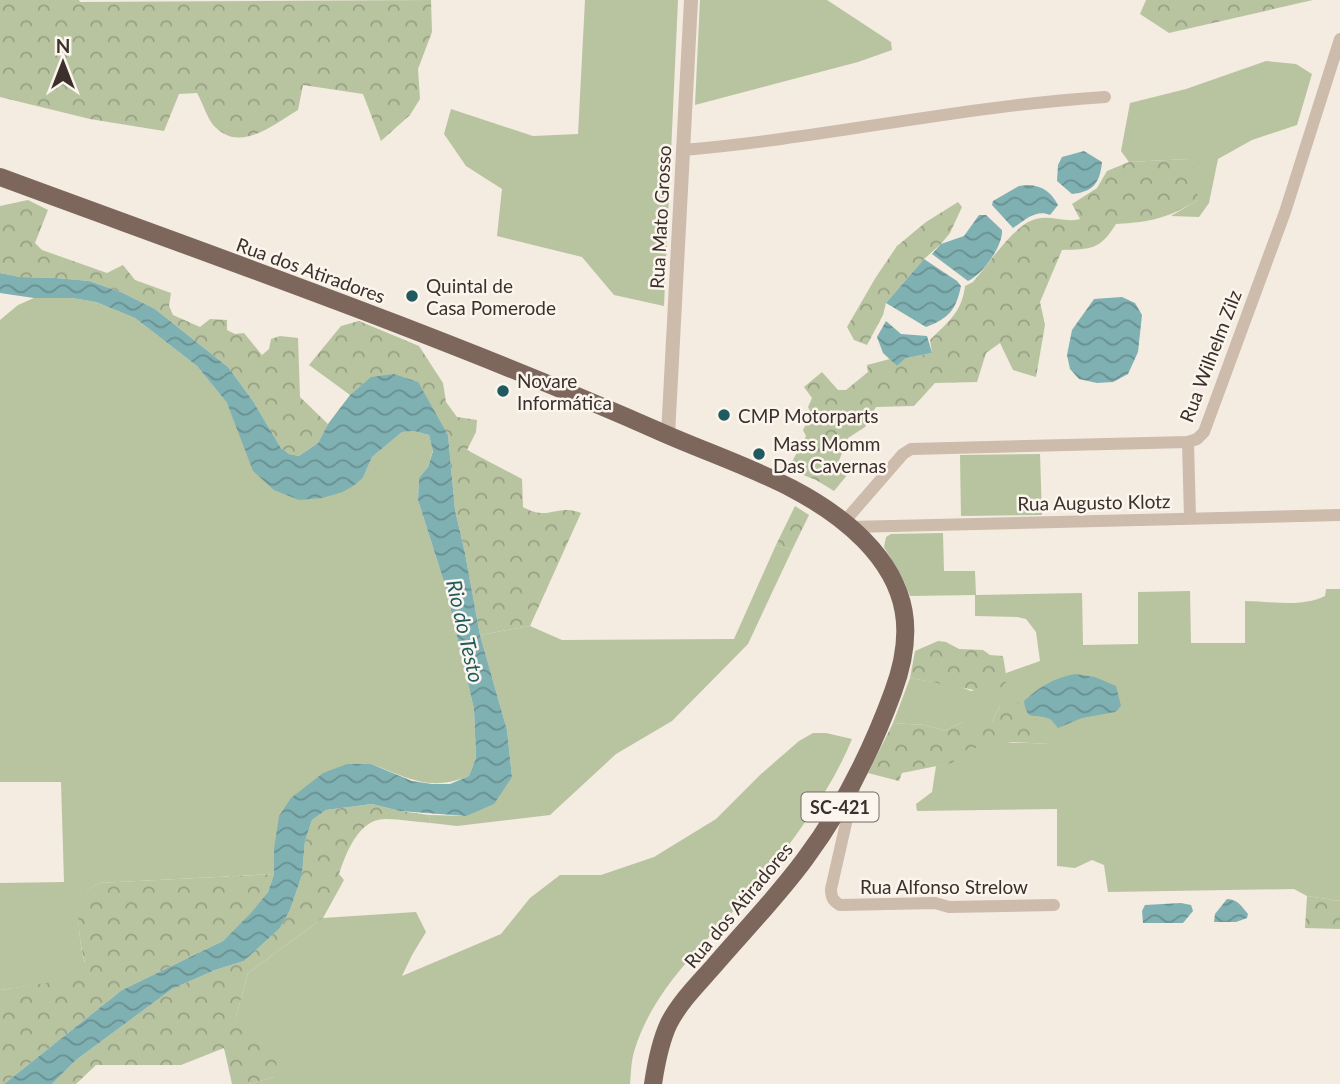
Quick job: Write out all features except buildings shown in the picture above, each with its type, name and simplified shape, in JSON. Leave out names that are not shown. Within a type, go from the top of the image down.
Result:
[{"type":"main road","name":"Rua dos Atiradores","points":[[0,177],[554,385],[813,500],[847,524],[880,561],[893,582],[906,619],[907,641],[894,688],[855,781],[803,862],[675,1012],[662,1044],[653,1084]]},
{"type":"street","name":"Rua Mato Grosso","points":[[668,435],[691,0]]},
{"type":"street","name":"Rua Wilhelm Zilz","points":[[847,524],[903,454],[911,449],[1188,442],[1197,439],[1204,432],[1285,212],[1340,39]]},
{"type":"street","points":[[683,150],[748,144],[1013,104],[1105,97]]},
{"type":"street","points":[[1188,442],[1190,518]]},
{"type":"street","name":"Rua Augusto Klotz","points":[[847,524],[1340,515]]},
{"type":"street","name":"Rua Alfonso Strelow","points":[[855,781],[831,888],[831,896],[835,902],[840,905],[935,903],[949,907],[1054,905]]},
{"type":"green space","points":[[0,0],[431,0],[432,32],[418,69],[420,99],[410,115],[381,141],[363,94],[303,85],[298,110],[257,134],[236,137],[215,127],[197,93],[179,94],[164,131],[90,119],[0,97]]},
{"type":"green space","points":[[585,0],[678,0],[664,306],[614,295],[582,257],[497,236],[502,189],[466,166],[444,134],[451,109],[533,136],[578,134]]},
{"type":"green space","points":[[700,0],[827,0],[891,42],[892,50],[858,62],[695,105]]},
{"type":"green space","points":[[1146,0],[1313,0],[1169,33],[1140,14]]},
{"type":"green space","points":[[1266,61],[1296,64],[1312,74],[1297,125],[1252,140],[1218,159],[1209,203],[1199,217],[1171,216],[1198,200],[1188,159],[1129,162],[1121,151],[1130,103],[1186,89]]},
{"type":"green space","points":[[1188,159],[1196,172],[1198,200],[1159,218],[1116,224],[1105,239],[1094,246],[1062,250],[1040,302],[1045,325],[1036,377],[1013,370],[1000,343],[986,353],[977,382],[935,383],[914,406],[876,407],[865,427],[848,438],[838,463],[848,474],[834,491],[816,480],[788,469],[806,436],[803,430],[811,413],[808,407],[812,398],[804,387],[822,372],[838,390],[846,390],[868,372],[867,365],[890,359],[897,366],[906,358],[932,353],[930,340],[957,310],[965,286],[973,282],[1002,246],[1028,222],[1042,218],[1080,219],[1072,204],[1097,188],[1107,171],[1129,162]]},
{"type":"green space","points":[[28,200],[48,210],[35,243],[42,250],[107,273],[123,265],[135,280],[171,293],[169,306],[173,315],[200,327],[210,319],[227,320],[227,330],[235,334],[244,333],[262,355],[269,349],[271,339],[280,336],[298,338],[300,397],[328,424],[318,443],[299,456],[289,454],[281,448],[253,401],[228,367],[155,309],[121,292],[89,281],[20,277],[0,273],[0,206]]},
{"type":"green space","points":[[958,202],[962,207],[950,233],[886,303],[883,315],[867,345],[854,340],[847,327],[897,246],[926,222]]},
{"type":"green space","points":[[34,298],[72,298],[96,302],[135,318],[197,366],[227,403],[241,435],[343,492],[363,478],[372,457],[402,432],[414,431],[429,435],[433,450],[428,467],[419,478],[418,500],[445,585],[474,709],[476,758],[469,776],[442,783],[419,781],[371,764],[274,849],[274,874],[98,883],[76,899],[85,963],[71,980],[0,990],[0,883],[64,882],[61,782],[0,782],[0,320],[18,305]]},
{"type":"green space","points":[[359,321],[419,346],[443,383],[446,402],[457,417],[477,420],[476,432],[467,450],[522,479],[523,507],[540,513],[572,510],[581,513],[530,626],[480,635],[455,510],[448,435],[434,412],[372,377],[350,395],[309,365],[341,326]]},
{"type":"green space","points":[[1040,454],[1042,515],[961,516],[960,455]]},
{"type":"green space","points":[[795,506],[809,515],[792,550],[776,545]]},
{"type":"green space","points":[[943,533],[944,571],[975,571],[976,595],[1082,593],[1083,645],[1138,644],[1138,592],[1190,591],[1191,643],[1245,643],[1245,601],[1306,602],[1325,596],[1326,589],[1340,589],[1340,901],[1307,896],[1294,889],[1108,892],[1104,865],[1092,860],[1075,868],[1057,866],[1057,809],[917,811],[916,804],[932,792],[936,766],[950,762],[965,750],[994,743],[1049,744],[1029,718],[1000,706],[992,722],[962,722],[945,731],[925,725],[893,723],[910,678],[971,691],[1006,681],[1006,673],[1040,661],[1036,632],[1026,619],[975,616],[975,595],[910,596],[884,547],[886,537],[891,534]]},
{"type":"green space","points":[[776,545],[792,550],[748,644],[672,721],[616,754],[550,815],[457,826],[431,823],[429,815],[466,816],[512,777],[507,730],[480,635],[530,626],[562,640],[734,639]]},
{"type":"green space","points":[[938,641],[959,649],[983,650],[990,655],[1003,656],[1007,681],[997,690],[985,692],[910,678],[915,651]]},
{"type":"green space","points":[[1014,697],[1029,718],[1047,721],[1052,734],[1049,744],[1013,742],[966,750],[952,763],[902,773],[899,781],[868,773],[893,723],[925,725],[945,731],[962,722],[992,722],[1000,706]]},
{"type":"green space","points":[[813,733],[852,739],[830,783],[786,848],[664,991],[642,1031],[633,1056],[630,1084],[249,1084],[274,1077],[236,1017],[248,973],[323,918],[416,912],[426,932],[402,976],[501,934],[530,898],[560,875],[601,875],[654,857],[716,819],[761,774],[799,741]]},
{"type":"green space","points":[[372,804],[429,815],[431,823],[386,819],[368,824],[350,847],[339,874],[344,880],[323,918],[248,973],[236,1017],[279,1051],[274,1077],[249,1084],[232,1084],[224,1048],[181,1065],[96,1065],[76,1084],[52,1084],[76,1060],[172,989],[215,970],[244,961],[280,928],[290,910],[302,875],[305,841],[312,820],[326,810]]},
{"type":"green space","points":[[274,874],[268,892],[252,913],[223,941],[122,990],[4,1084],[0,1084],[0,990],[71,979],[85,962],[75,899],[98,883]]},
{"type":"green space","points":[[1307,896],[1340,901],[1340,929],[1305,928]]},
{"type":"water","points":[[1084,151],[1102,162],[1099,176],[1090,189],[1072,194],[1057,181],[1058,165],[1062,157]]},
{"type":"water","points":[[1028,185],[1046,190],[1058,205],[1050,215],[1035,214],[1013,228],[992,205],[993,201],[1019,186]]},
{"type":"water","points":[[979,215],[986,215],[1002,230],[1001,236],[991,259],[968,281],[932,254],[941,244],[964,236]]},
{"type":"water","points":[[924,259],[961,286],[957,301],[950,312],[926,327],[886,303]]},
{"type":"water","name":"Rio do Testo","points":[[0,273],[20,277],[89,281],[121,292],[155,309],[228,367],[253,401],[281,448],[289,454],[299,456],[318,443],[328,424],[350,395],[371,377],[394,374],[418,382],[448,435],[455,510],[480,635],[507,730],[512,777],[494,804],[466,816],[400,811],[372,804],[326,810],[312,820],[305,841],[302,875],[290,910],[280,928],[244,961],[215,970],[172,989],[76,1060],[52,1084],[4,1084],[122,990],[223,941],[268,892],[274,874],[274,849],[279,816],[291,798],[323,773],[347,764],[371,764],[412,781],[432,784],[450,784],[469,776],[476,758],[474,709],[445,585],[418,500],[419,478],[428,467],[433,451],[429,435],[414,431],[402,432],[372,457],[363,478],[353,486],[322,498],[299,500],[274,490],[253,471],[227,403],[197,366],[135,318],[96,302],[0,293]]},
{"type":"water","points":[[1122,297],[1135,303],[1142,315],[1138,352],[1128,374],[1113,382],[1097,383],[1079,379],[1070,369],[1067,355],[1072,330],[1094,299]]},
{"type":"water","points":[[886,321],[901,334],[927,336],[932,353],[906,358],[897,366],[883,353],[877,337]]},
{"type":"water","points":[[1075,674],[1095,677],[1116,686],[1121,706],[1115,712],[1082,718],[1058,728],[1050,719],[1027,713],[1024,701],[1041,687]]},
{"type":"water","points":[[1227,899],[1239,904],[1248,914],[1247,918],[1236,922],[1214,922],[1215,914]]},
{"type":"water","points":[[1145,905],[1191,905],[1193,911],[1183,923],[1143,923],[1142,911]]},
{"type":"place","name":"Quintal de Casa Pomerode","points":[[412,296]]},
{"type":"place","name":"Novare Informática","points":[[503,391]]},
{"type":"place","name":"CMP Motorparts","points":[[724,415]]},
{"type":"place","name":"Mass Momm Das Cavernas","points":[[759,454]]}]
